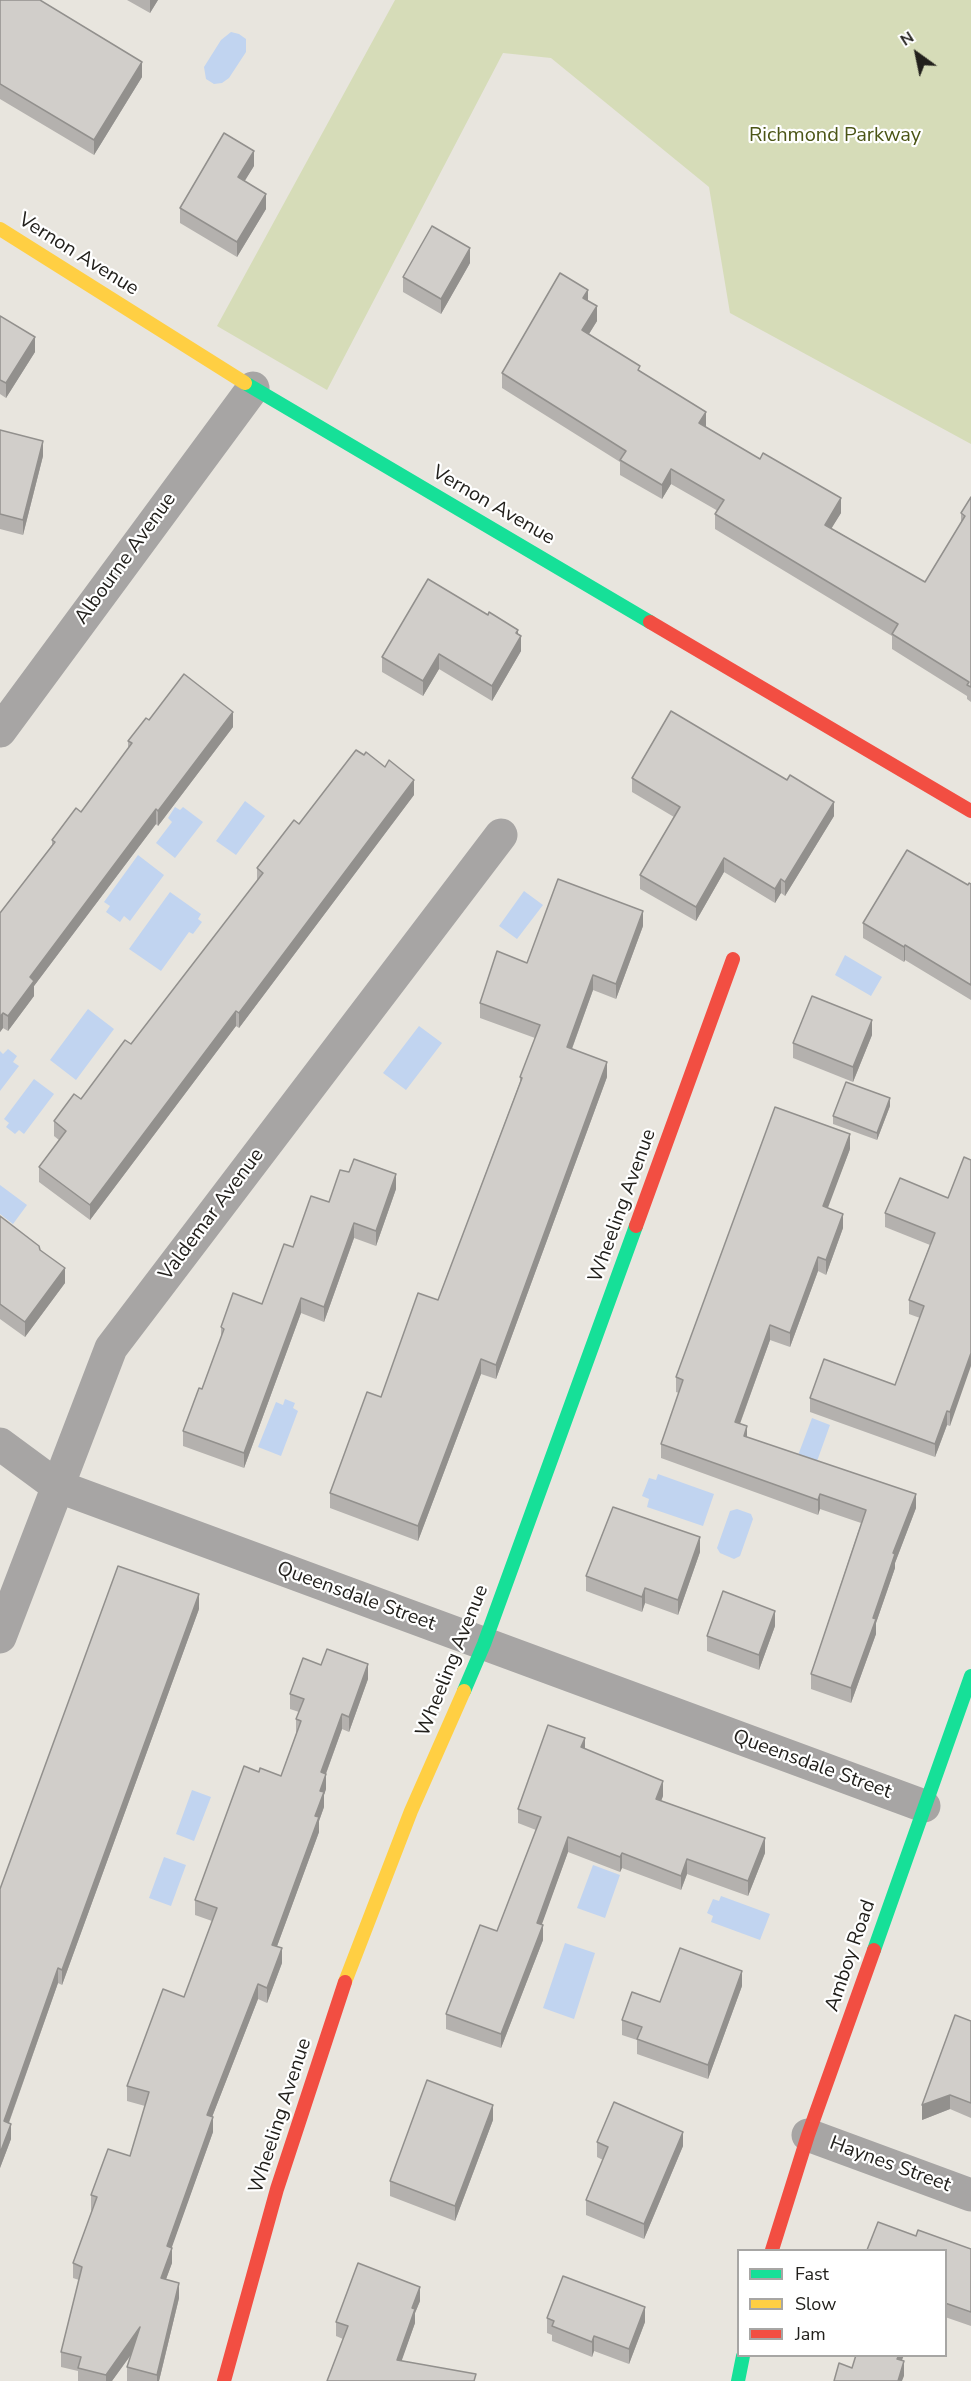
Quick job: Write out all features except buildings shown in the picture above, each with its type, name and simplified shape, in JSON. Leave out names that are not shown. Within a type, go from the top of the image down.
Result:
[{"type":"street","name":"Vernon Avenue","points":[[0,229],[253,388],[971,811]]},
{"type":"street","name":"Albourne Avenue","points":[[0,731],[253,388]]},
{"type":"street","name":"Valdemar Avenue","points":[[0,1637],[111,1348],[501,835]]},
{"type":"street","name":"Wheeling Avenue","points":[[224,2381],[277,2189],[338,2001],[411,1811],[484,1644],[733,959]]},
{"type":"street","name":"Queensdale Street","points":[[0,1444],[57,1485],[924,1806]]},
{"type":"street","name":"Amboy Road","points":[[772,2249],[808,2135],[924,1806],[967,1696]]},
{"type":"street","name":"Haynes Street","points":[[808,2135],[971,2194]]},
{"type":"street","points":[[738,2381],[743,2357]]},
{"type":"green space","name":"Richmond Parkway","points":[[395,0],[971,0],[971,444],[730,313],[709,187],[551,58],[503,53],[327,390],[217,326]]},
{"type":"water","points":[[231,32],[246,39],[246,52],[229,78],[222,83],[214,84],[206,79],[204,67],[221,40]]},
{"type":"water","points":[[245,801],[265,816],[236,855],[216,841]]},
{"type":"water","points":[[175,807],[180,810],[183,807],[203,822],[175,858],[156,843],[172,822],[168,818]]},
{"type":"water","points":[[138,855],[164,875],[130,921],[124,916],[120,922],[106,912],[110,906],[104,902]]},
{"type":"water","points":[[524,891],[543,905],[517,939],[499,926]]},
{"type":"water","points":[[170,892],[201,914],[198,919],[202,922],[193,934],[189,932],[161,971],[129,949]]},
{"type":"water","points":[[845,955],[882,977],[871,996],[835,975]]},
{"type":"water","points":[[88,1009],[114,1029],[76,1080],[50,1060]]},
{"type":"water","points":[[419,1026],[442,1043],[406,1090],[383,1073]]},
{"type":"water","points":[[8,1049],[17,1056],[13,1062],[19,1066],[0,1091],[0,1051],[3,1054]]},
{"type":"water","points":[[34,1079],[54,1094],[24,1134],[19,1130],[15,1134],[6,1127],[9,1123],[4,1119]]},
{"type":"water","points":[[0,1185],[27,1205],[13,1224],[0,1214]]},
{"type":"water","points":[[285,1399],[295,1403],[293,1408],[298,1411],[281,1456],[258,1447],[276,1402],[283,1405]]},
{"type":"water","points":[[812,1418],[830,1425],[816,1464],[797,1458]]},
{"type":"water","points":[[658,1474],[714,1494],[703,1526],[647,1507],[649,1499],[642,1496],[649,1478],[656,1480]]},
{"type":"water","points":[[737,1509],[751,1514],[753,1519],[740,1556],[734,1559],[720,1553],[717,1548],[730,1511]]},
{"type":"water","points":[[192,1790],[211,1797],[194,1841],[176,1834]]},
{"type":"water","points":[[164,1857],[186,1865],[171,1906],[149,1898]]},
{"type":"water","points":[[593,1865],[620,1875],[605,1918],[577,1908]]},
{"type":"water","points":[[721,1896],[770,1914],[760,1940],[711,1922],[713,1916],[707,1913],[713,1899],[719,1901]]},
{"type":"water","points":[[565,1943],[595,1953],[574,2019],[543,2008]]},
{"type":"traffic: fast","points":[[245,383],[650,622]]},
{"type":"traffic: fast","points":[[464,1691],[484,1644],[636,1226]]},
{"type":"traffic: fast","points":[[874,1950],[971,1676]]},
{"type":"traffic: fast","points":[[738,2381],[743,2357]]},
{"type":"traffic: slow","points":[[0,229],[245,383]]},
{"type":"traffic: slow","points":[[345,1982],[411,1811],[464,1691]]},
{"type":"traffic: jam","points":[[650,622],[971,811]]},
{"type":"traffic: jam","points":[[636,1226],[733,959]]},
{"type":"traffic: jam","points":[[772,2249],[808,2135],[874,1950]]},
{"type":"traffic: jam","points":[[224,2381],[277,2189],[345,1982]]}]
